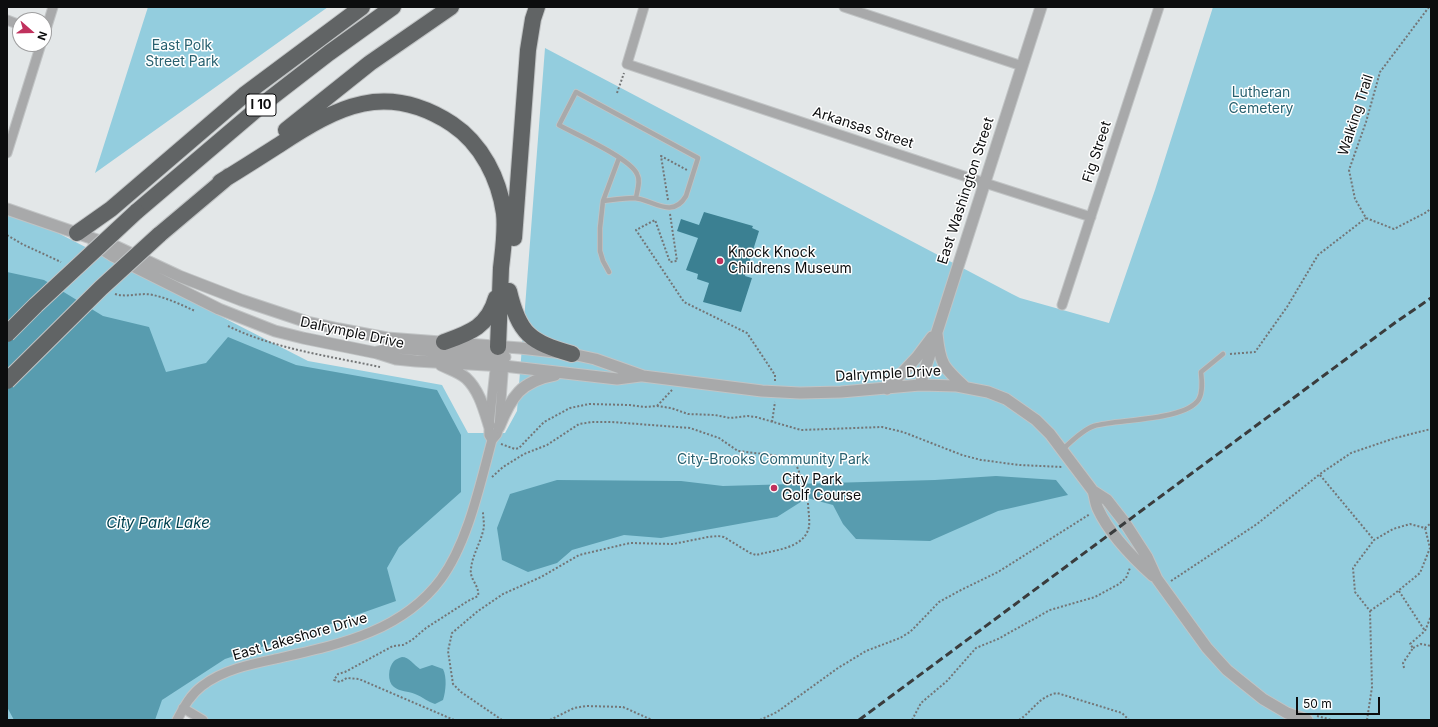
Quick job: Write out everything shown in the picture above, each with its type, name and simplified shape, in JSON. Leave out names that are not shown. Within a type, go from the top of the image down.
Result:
[{"type":"highway","points":[[77,233],[111,209],[244,95],[362,7]]},
{"type":"highway","name":"I 10","points":[[7,334],[136,212],[186,168],[263,104],[329,53],[393,7]]},
{"type":"highway","name":"I 10","points":[[7,381],[101,288],[220,182],[354,75],[451,7]]},
{"type":"highway","points":[[500,357],[505,286],[528,50],[533,19],[537,7]]},
{"type":"highway","points":[[220,182],[324,116],[358,104],[368,102],[393,103],[419,108],[447,121],[464,134],[477,148],[489,166],[500,194],[504,214],[505,286],[517,318],[526,333],[541,343],[572,354]]},
{"type":"highway","points":[[444,342],[466,334],[485,321],[505,286]]},
{"type":"street","points":[[627,64],[644,7]]},
{"type":"street","points":[[844,7],[1022,66]]},
{"type":"street","name":"East Washington Street","points":[[920,385],[1041,7]]},
{"type":"street","name":"Fig Street","points":[[1062,304],[1159,7]]},
{"type":"street","points":[[7,153],[39,52]]},
{"type":"street","name":"Arkansas Street","points":[[627,64],[1091,217]]},
{"type":"street","name":"Dalrymple Drive","points":[[7,209],[117,247],[209,289],[307,322],[387,338],[444,342],[565,373],[617,379],[643,376]]},
{"type":"street","name":"Dalrymple Drive","points":[[77,233],[113,256],[250,322],[275,331],[303,338],[377,352],[396,359],[437,363],[500,357],[572,354],[596,359],[643,376],[762,391],[800,393],[841,392],[920,385],[965,387],[1006,398],[1021,408],[1041,425],[1093,491],[1107,500],[1162,579],[1207,648],[1227,670],[1263,699],[1287,713],[1311,718]]},
{"type":"street","points":[[937,330],[942,361],[948,372],[965,387]]},
{"type":"street","points":[[887,389],[917,357],[937,330]]},
{"type":"street","points":[[377,352],[397,348],[500,357]]},
{"type":"street","name":"East Lakeshore Drive","points":[[177,720],[190,696],[202,686],[222,674],[239,668],[336,644],[364,635],[392,623],[406,614],[431,592],[441,579],[459,547],[495,442],[497,434],[494,426],[500,357]]},
{"type":"street","points":[[437,363],[465,377],[478,394],[494,426],[512,398],[534,380],[565,373]]},
{"type":"street","points":[[183,708],[203,720]]},
{"type":"lane","points":[[603,201],[636,198],[659,207],[674,206],[683,200],[698,158],[576,92],[559,125],[619,158],[632,167],[637,173],[639,179],[636,198]]},
{"type":"lane","points":[[609,272],[600,251],[600,228],[603,201],[619,158]]},
{"type":"lane","points":[[1062,450],[1092,427],[1143,419],[1187,409],[1198,400],[1202,386],[1202,372],[1223,354]]},
{"type":"path","name":"Walking Trail","points":[[1366,218],[1355,199],[1349,170],[1366,122],[1380,72],[1429,7]]},
{"type":"path","points":[[617,93],[627,64]]},
{"type":"path","points":[[693,173],[661,156],[677,261],[670,262],[655,220],[636,230],[684,302],[747,333],[775,375],[775,385]]},
{"type":"path","points":[[1223,354],[1255,352],[1287,307],[1318,255],[1366,218],[1394,229],[1427,212],[1431,208]]},
{"type":"path","points":[[7,235],[47,257],[67,265]]},
{"type":"path","points":[[109,291],[126,296],[140,294],[152,295],[198,312]]},
{"type":"path","points":[[224,324],[270,343],[383,367]]},
{"type":"path","points":[[657,406],[682,381]]},
{"type":"path","points":[[772,422],[775,403]]},
{"type":"path","points":[[495,442],[515,449],[519,448],[544,422],[570,408],[589,404],[630,405],[644,407],[657,406],[671,408],[688,414],[715,415],[730,418],[748,416],[756,417],[802,430],[882,427],[903,432],[962,455],[981,460],[1020,466],[1065,467]]},
{"type":"path","points":[[491,479],[503,467],[524,454],[547,444],[578,424],[612,422],[690,428],[697,430],[719,438],[738,451],[789,457],[796,464],[801,477]]},
{"type":"path","points":[[1169,582],[1257,524],[1320,474],[1351,453],[1395,438],[1431,429]]},
{"type":"path","points":[[1320,474],[1374,540]]},
{"type":"path","points":[[502,720],[461,692],[453,684],[448,651],[452,633],[478,611],[503,594],[541,577],[579,554],[630,543],[673,544],[718,536],[724,537],[756,555],[792,546],[800,542],[808,528],[808,502]]},
{"type":"path","points":[[454,720],[359,679],[347,678],[340,682],[334,680],[338,674],[345,672],[393,646],[403,645],[412,640],[426,628],[468,600],[478,596],[477,586],[471,576],[471,568],[483,531],[484,506]]},
{"type":"path","points":[[760,720],[777,712],[838,668],[866,651],[900,638],[910,632],[939,602],[998,572],[1094,512]]},
{"type":"path","points":[[1425,528],[1431,523]]},
{"type":"path","points":[[1367,720],[1372,687],[1370,611],[1355,592],[1353,568],[1374,540],[1393,529],[1410,524],[1425,528]]},
{"type":"path","points":[[1370,611],[1399,591],[1420,573],[1430,548],[1425,528]]},
{"type":"path","points":[[912,720],[921,703],[947,681],[976,648],[998,639],[1050,610],[1101,594],[1119,584],[1126,578],[1132,563]]},
{"type":"path","points":[[1162,579],[1169,582],[1172,586]]},
{"type":"path","points":[[1399,591],[1425,631]]},
{"type":"path","points":[[1413,648],[1410,644],[1425,631],[1431,616]]},
{"type":"path","points":[[1404,668],[1403,663],[1413,648],[1421,644],[1431,646]]},
{"type":"path","points":[[1019,720],[1041,698],[1057,693],[1122,713],[1129,720]]},
{"type":"path","points":[[550,720],[574,708],[586,706],[623,707],[652,720]]},
{"type":"path","points":[[1311,718],[1332,720]]},
{"type":"green space","name":"East Polk Street Park","points":[[148,7],[328,7],[95,173]]},
{"type":"green space","name":"City-Brooks Community Park","points":[[1213,7],[1431,7],[1431,720],[203,720],[183,709],[178,720],[7,720],[7,209],[17,212],[308,361],[442,385],[468,433],[505,433],[517,411],[545,48],[1020,298],[1109,323],[1155,190]]},
{"type":"water","name":"City Park Lake","points":[[7,272],[44,280],[103,316],[149,327],[166,372],[206,363],[228,337],[296,365],[437,390],[461,435],[461,492],[399,547],[387,568],[396,601],[225,659],[162,700],[155,720],[14,720],[7,707]]},
{"type":"water","points":[[996,476],[1056,480],[1068,495],[998,511],[930,541],[856,539],[843,524],[833,505],[807,498],[777,517],[661,538],[624,535],[572,550],[557,563],[528,572],[502,560],[497,528],[510,494],[557,480],[681,481],[723,486],[935,480]]},
{"type":"water","points":[[405,657],[420,669],[432,665],[443,669],[446,684],[443,700],[435,704],[415,694],[399,690],[392,685],[389,678],[390,667],[395,660]]},
{"type":"building","name":"Knock Knock Childrens Museum","points":[[704,212],[753,226],[752,228],[759,231],[745,276],[752,278],[741,312],[703,302],[709,283],[697,279],[698,274],[686,270],[698,238],[677,231],[681,219],[699,225]]},
{"type":"railway","points":[[859,720],[1396,322],[1431,298]]},
{"type":"place","name":"Knock Knock Childrens Museum","points":[[720,261]]},
{"type":"place","name":"City Park Golf Course","points":[[774,488]]},
{"type":"park label","name":"Lutheran Cemetery","points":[[1261,102]]}]
